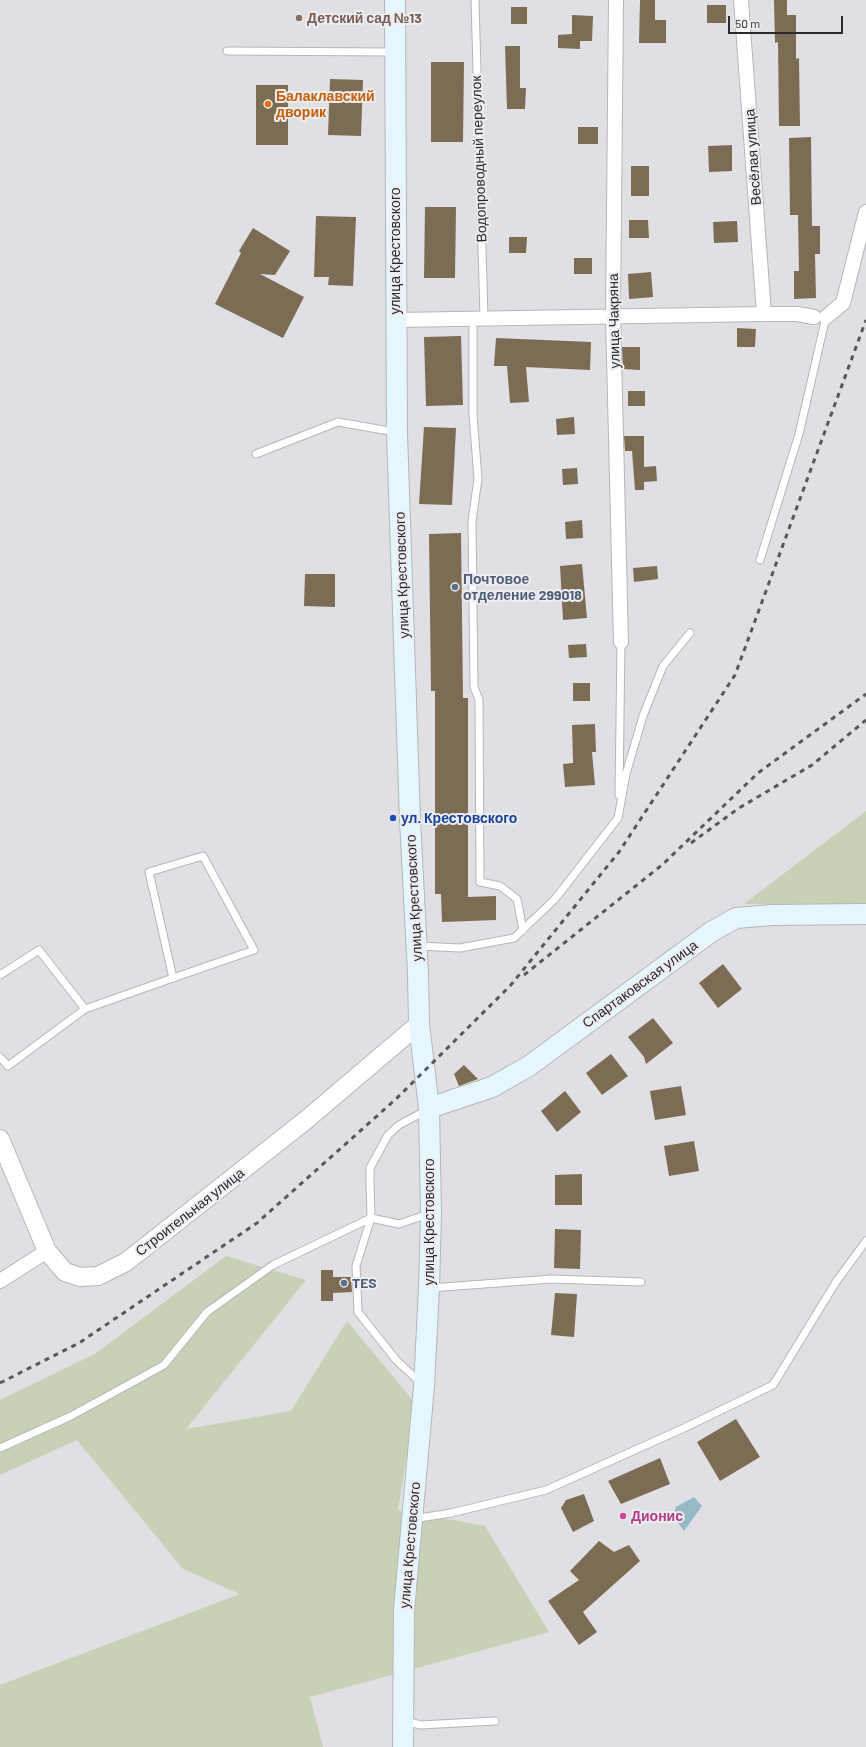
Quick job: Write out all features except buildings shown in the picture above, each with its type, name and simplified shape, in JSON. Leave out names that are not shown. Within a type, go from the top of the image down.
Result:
[{"type":"main road","name":"улица Крестовского","points":[[395,0],[395,320],[397,433],[409,804],[419,1024],[429,1108],[430,1213],[430,1288],[424,1386],[404,1610],[403,1747]]},
{"type":"main road","name":"Спартаковская улица","points":[[429,1108],[492,1087],[529,1066],[711,932],[736,918],[772,915],[866,914]]},
{"type":"street","name":"улица Чакряна","points":[[616,0],[613,316],[621,642]]},
{"type":"street","name":"Весёлая улица","points":[[741,0],[764,314]]},
{"type":"street","points":[[395,320],[764,314],[797,314],[820,317],[842,303],[866,212]]},
{"type":"street","name":"Строительная улица","points":[[0,1139],[4,1160],[48,1251],[65,1272],[80,1278],[98,1276],[126,1262],[306,1120],[419,1024]]},
{"type":"street","points":[[0,1281],[48,1251]]},
{"type":"lane","name":"Водопроводный переулок","points":[[475,0],[478,318],[473,416],[478,479],[472,521],[473,679],[474,687],[479,700],[480,882],[500,886],[517,899],[523,930]]},
{"type":"lane","points":[[228,52],[395,52]]},
{"type":"lane","points":[[760,560],[799,434],[820,317]]},
{"type":"lane","points":[[256,454],[338,422],[397,433]]},
{"type":"lane","points":[[416,946],[460,948],[514,938],[555,899],[618,818],[626,774],[643,716],[663,666],[690,633]]},
{"type":"lane","points":[[618,818],[621,642]]},
{"type":"lane","points":[[0,1057],[8,1066],[85,1009],[254,950],[203,856],[150,872],[173,978]]},
{"type":"lane","points":[[0,975],[39,950],[85,1009]]},
{"type":"lane","points":[[424,1386],[397,1360],[358,1312],[356,1266],[371,1218],[370,1168],[381,1145],[388,1135],[399,1125],[429,1108]]},
{"type":"lane","points":[[0,1448],[71,1416],[164,1365],[207,1312],[273,1265],[371,1218],[399,1224],[430,1213]]},
{"type":"lane","points":[[412,1519],[451,1513],[546,1490],[684,1428],[772,1385],[836,1282],[866,1240]]},
{"type":"lane","points":[[430,1288],[551,1279],[641,1282]]},
{"type":"lane","points":[[403,1721],[421,1725],[495,1721]]},
{"type":"green space","points":[[866,811],[866,904],[744,904]]},
{"type":"green space","points":[[226,1256],[306,1280],[186,1429],[291,1411],[347,1321],[415,1403],[398,1510],[485,1526],[549,1632],[310,1697],[323,1747],[0,1747],[0,1685],[240,1594],[183,1569],[77,1440],[0,1475],[0,1400],[95,1354]]},
{"type":"water","points":[[694,1497],[702,1506],[684,1531],[673,1516],[676,1507]]},
{"type":"railway","points":[[0,1383],[79,1343],[257,1223],[396,1099],[510,986],[619,852],[735,675],[866,320]]},
{"type":"railway","points":[[524,975],[662,865],[758,773],[866,694]]},
{"type":"railway","points":[[691,843],[739,808],[812,765],[866,720]]},
{"type":"place","name":"Детский сад №13","points":[[299,18]]},
{"type":"place","name":"Балаклавский дворик","points":[[268,104]]},
{"type":"place","name":"Почтовое отделение 299018","points":[[455,587]]},
{"type":"place","name":"ул. Крестовского","points":[[393,818]]},
{"type":"place","name":"TES","points":[[344,1283]]},
{"type":"place","name":"Дионис","points":[[623,1516]]}]
